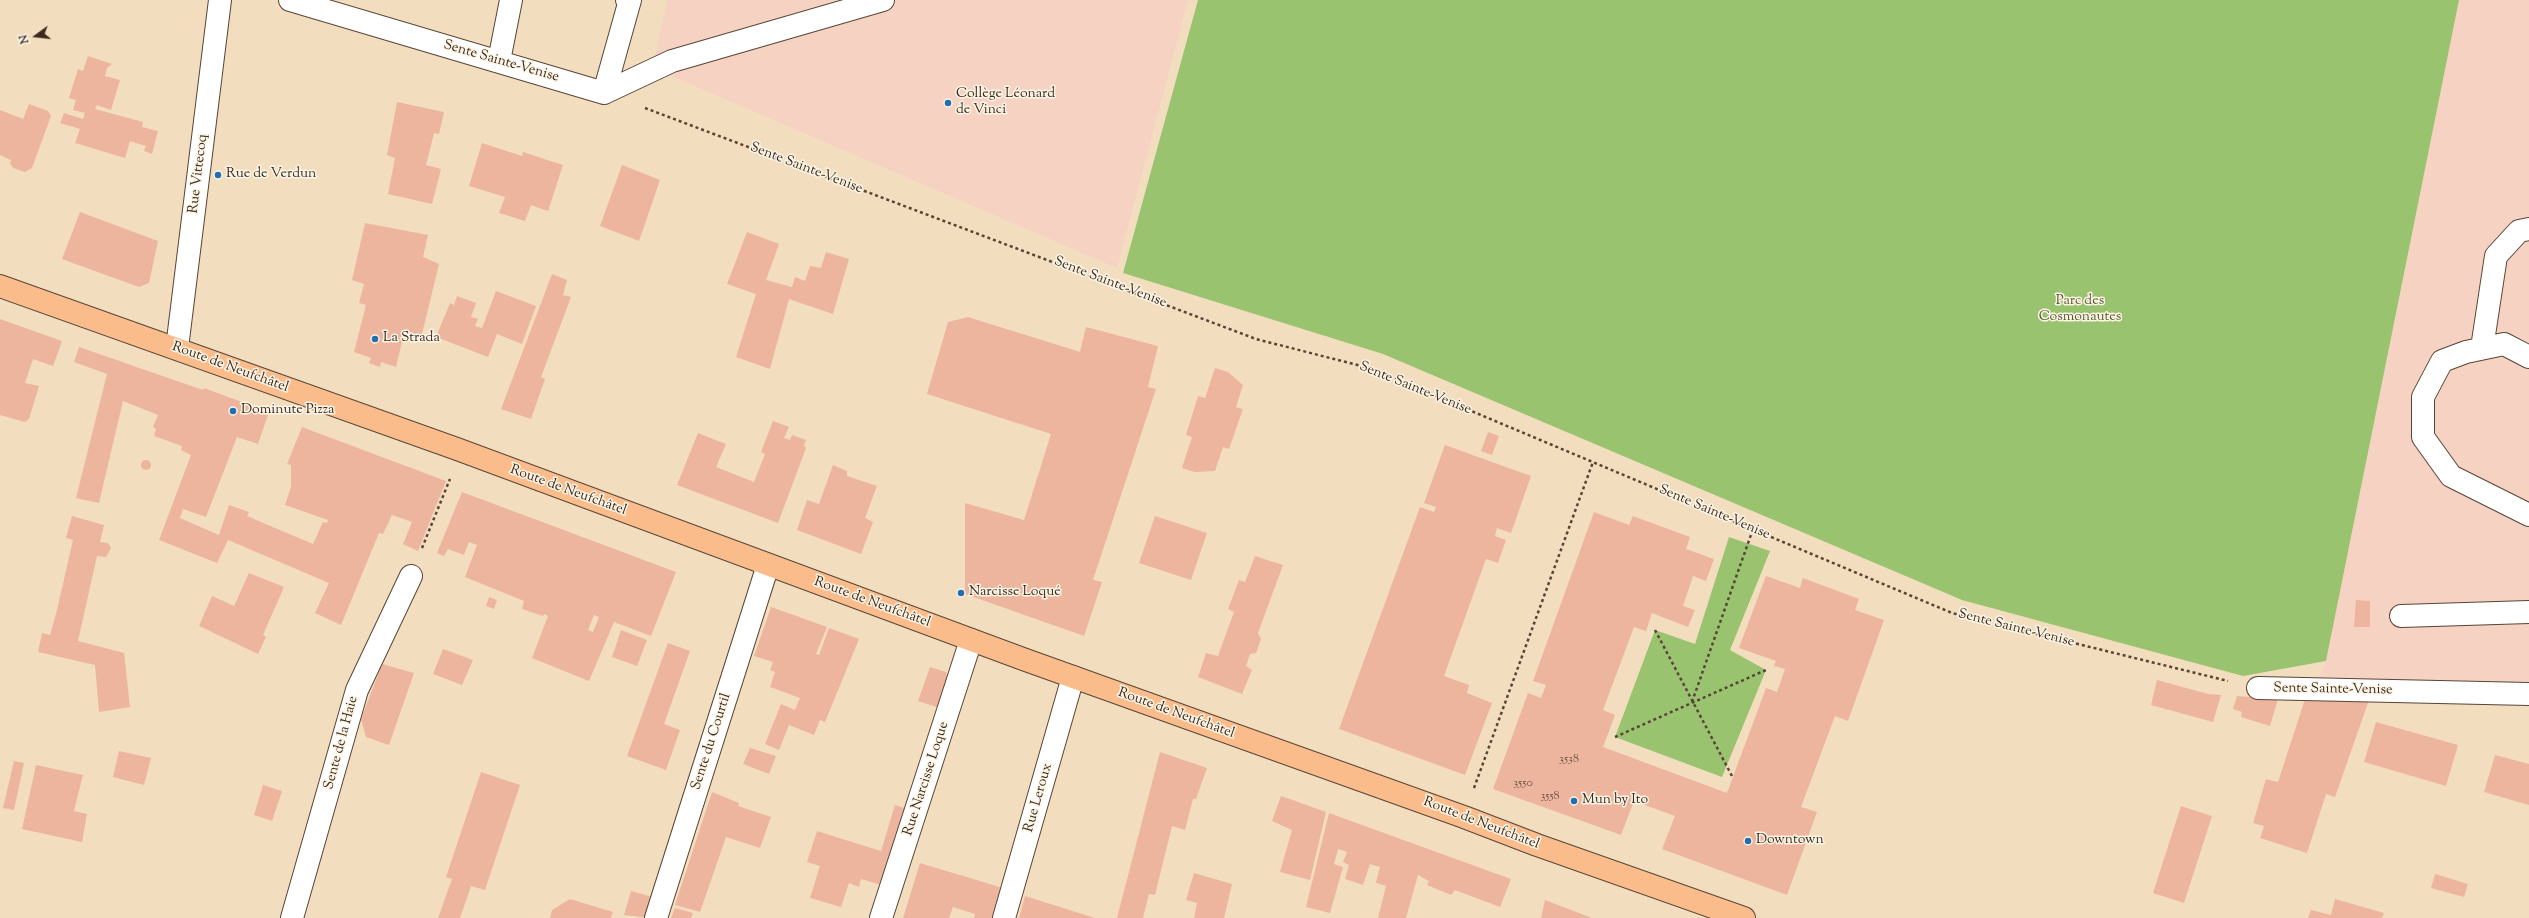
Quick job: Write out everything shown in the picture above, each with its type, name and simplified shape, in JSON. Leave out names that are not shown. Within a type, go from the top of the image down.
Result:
[{"type":"main road","name":"Route de Neufchâtel","points":[[0,286],[457,449],[971,640],[1464,817],[1537,845],[1744,918]]},
{"type":"street","name":"Rue Vittecoq","points":[[177,348],[220,0]]},
{"type":"street","name":"Sente Sainte-Venise","points":[[290,0],[604,93]]},
{"type":"street","points":[[498,62],[511,0]]},
{"type":"street","points":[[604,93],[630,0],[627,0]]},
{"type":"street","points":[[604,93],[672,61],[884,0]]},
{"type":"street","points":[[2482,348],[2496,256],[2519,231],[2529,229]]},
{"type":"street","points":[[2529,357],[2504,344],[2482,348],[2442,361],[2423,397],[2423,437],[2451,476],[2529,515]]},
{"type":"street","name":"Sente du Courtil","points":[[656,918],[768,565]]},
{"type":"street","name":"Sente de la Haie","points":[[292,918],[357,690],[410,576]]},
{"type":"street","points":[[2401,616],[2529,612]]},
{"type":"street","name":"Rue Narcisse Loque","points":[[881,918],[971,640]]},
{"type":"street","name":"Rue Leroux","points":[[1004,918],[1073,677]]},
{"type":"street","name":"Sente Sainte-Venise","points":[[2258,688],[2529,694]]},
{"type":"path","name":"Sente Sainte-Venise","points":[[604,93],[1256,338],[1369,368],[1952,613],[2258,688]]},
{"type":"path","points":[[410,576],[450,480],[457,449]]},
{"type":"path","points":[[1464,817],[1593,462]]},
{"type":"path","points":[[1692,702],[1753,529]]},
{"type":"path","points":[[1655,630],[1733,778]]},
{"type":"path","points":[[1615,737],[1766,670]]},
{"type":"shaded area","name":"Collège Léonard de Vinci","points":[[667,0],[1188,0],[1117,268],[653,68]]},
{"type":"shaded area","points":[[2459,0],[2529,0],[2529,685],[2319,678],[2326,661]]},
{"type":"green space","name":"Parc des Cosmonautes","points":[[1198,0],[2459,0],[2326,661],[2243,676],[1962,600],[1383,354],[1123,273]]},
{"type":"green space","points":[[1729,537],[1770,551],[1730,650],[1766,670],[1722,777],[1615,737],[1655,630],[1695,644]]},
{"type":"building","points":[[88,56],[112,64],[107,68],[105,76],[120,80],[111,110],[97,105],[95,109],[143,122],[142,127],[158,131],[152,154],[144,151],[146,146],[130,141],[125,158],[75,143],[80,129],[60,123],[64,113],[83,119],[85,113],[73,110],[76,100],[69,98],[78,69],[83,71]]},
{"type":"building","points":[[397,102],[444,112],[439,134],[434,133],[426,165],[441,169],[432,204],[388,194],[395,158],[387,155]]},
{"type":"building","points":[[29,104],[48,111],[51,116],[32,168],[25,172],[13,168],[10,163],[11,160],[0,155],[0,110],[23,119]]},
{"type":"building","points":[[482,143],[522,156],[523,152],[563,165],[548,211],[531,205],[525,221],[499,213],[505,197],[469,186]]},
{"type":"building","points":[[622,165],[660,180],[639,241],[600,226]]},
{"type":"building","points":[[80,212],[158,241],[149,283],[139,287],[62,259]]},
{"type":"building","points":[[365,223],[428,235],[423,257],[439,264],[421,338],[404,333],[396,367],[381,362],[380,367],[369,363],[371,358],[354,352],[366,305],[359,303],[364,284],[352,280]]},
{"type":"building","points":[[747,232],[779,244],[766,280],[792,287],[795,277],[805,281],[810,266],[821,268],[826,252],[849,259],[833,314],[789,299],[770,369],[736,357],[756,294],[727,284]]},
{"type":"building","points":[[552,274],[567,280],[563,295],[571,297],[541,377],[545,379],[531,419],[501,409]]},
{"type":"building","points":[[496,291],[536,306],[522,344],[497,334],[488,357],[436,337],[450,303],[454,305],[457,296],[476,303],[471,317],[478,319],[475,326],[482,328]]},
{"type":"building","points":[[968,317],[1080,352],[1086,327],[1158,346],[1148,387],[1156,389],[1093,580],[1102,582],[1084,636],[965,594],[965,503],[1024,520],[1051,434],[927,394],[948,322]]},
{"type":"building","points":[[0,319],[62,341],[53,366],[33,359],[25,383],[39,386],[29,419],[25,422],[0,415]]},
{"type":"building","points":[[79,347],[203,390],[204,388],[250,405],[249,408],[268,415],[258,444],[237,437],[206,517],[183,509],[180,518],[219,535],[229,505],[249,512],[247,516],[313,544],[323,522],[327,523],[328,520],[285,505],[291,487],[291,465],[287,464],[302,427],[446,481],[418,551],[403,544],[412,522],[392,515],[383,534],[379,533],[341,625],[315,613],[329,583],[228,540],[217,563],[159,540],[191,455],[181,450],[182,446],[154,436],[156,429],[153,427],[158,415],[123,401],[99,503],[76,498],[107,374],[74,362]]},
{"type":"building","points":[[1215,368],[1228,372],[1243,385],[1236,407],[1243,409],[1229,449],[1223,447],[1215,471],[1195,472],[1182,468],[1192,437],[1186,435],[1198,396],[1205,398]]},
{"type":"building","points":[[773,421],[789,427],[784,438],[790,440],[792,435],[806,440],[804,446],[806,448],[778,523],[677,485],[698,433],[726,444],[716,467],[754,482],[765,454],[761,452]]},
{"type":"building","points":[[1488,432],[1499,436],[1492,455],[1481,451]]},
{"type":"building","points":[[1445,445],[1531,476],[1511,533],[1497,528],[1495,536],[1506,540],[1498,563],[1486,559],[1444,676],[1469,685],[1467,693],[1492,703],[1465,775],[1339,729],[1420,507],[1434,512],[1436,507],[1424,503]]},
{"type":"building","points":[[146,460],[151,465],[146,470],[141,465]]},
{"type":"building","points":[[833,465],[847,471],[847,476],[877,486],[865,518],[873,522],[861,554],[797,530],[807,500],[819,504]]},
{"type":"building","points":[[462,492],[676,572],[651,636],[614,622],[589,681],[532,658],[548,616],[544,614],[543,616],[522,609],[524,601],[465,577],[477,545],[469,542],[464,555],[448,549],[444,556],[437,553]],"holes":[[[594,615],[599,617],[593,632],[588,630]]]},
{"type":"building","points":[[1594,512],[1629,525],[1633,516],[1690,537],[1686,549],[1714,559],[1706,581],[1693,576],[1683,606],[1695,610],[1688,627],[1652,613],[1646,631],[1634,627],[1603,710],[1615,715],[1603,747],[1727,793],[1766,688],[1777,692],[1785,669],[1774,666],[1776,661],[1739,648],[1766,576],[1800,588],[1803,578],[1859,599],[1855,610],[1884,620],[1848,721],[1835,716],[1801,807],[1817,812],[1787,895],[1662,849],[1675,816],[1634,801],[1621,835],[1493,789],[1528,693],[1541,698],[1546,685],[1533,681]]},
{"type":"building","points":[[72,516],[104,525],[100,542],[108,543],[111,548],[106,557],[97,556],[78,641],[124,653],[130,707],[99,712],[95,665],[38,652],[42,633],[50,635],[57,610],[73,540],[66,538]]},
{"type":"building","points":[[1155,516],[1207,533],[1191,580],[1139,563]]},
{"type":"building","points":[[1255,556],[1283,565],[1258,633],[1261,639],[1256,653],[1250,654],[1246,666],[1252,670],[1242,694],[1198,677],[1206,653],[1218,656],[1234,612],[1228,609],[1239,580],[1245,582]]},
{"type":"building","points":[[249,573],[284,587],[263,635],[266,637],[258,654],[199,626],[212,596],[234,606]]},
{"type":"building","points":[[489,597],[497,600],[494,609],[486,606]]},
{"type":"building","points":[[2356,600],[2370,601],[2370,627],[2354,627]]},
{"type":"building","points":[[771,607],[827,627],[816,654],[819,655],[829,628],[859,639],[825,722],[820,720],[814,735],[789,725],[779,750],[765,744],[781,704],[795,710],[800,698],[770,687],[775,672],[770,670],[773,662],[754,656]]},
{"type":"building","points":[[621,630],[647,640],[637,666],[612,657]]},
{"type":"building","points":[[668,643],[690,651],[664,724],[680,730],[666,770],[627,756]]},
{"type":"building","points":[[443,649],[473,660],[462,685],[433,674]]},
{"type":"building","points":[[382,664],[414,673],[389,745],[366,737],[361,719]]},
{"type":"building","points":[[930,667],[946,672],[949,684],[940,708],[918,701]]},
{"type":"building","points":[[2157,680],[2208,694],[2221,695],[2213,722],[2151,705]]},
{"type":"building","points":[[2237,696],[2278,699],[2270,726],[2241,717],[2242,712],[2233,709]]},
{"type":"building","points":[[2305,699],[2369,700],[2335,797],[2326,794],[2307,853],[2260,838],[2264,826],[2253,823],[2266,779],[2278,782]]},
{"type":"building","points":[[2376,722],[2458,745],[2446,786],[2364,762]]},
{"type":"building","points":[[750,748],[776,756],[769,774],[743,764]]},
{"type":"building","points":[[119,751],[151,758],[144,785],[113,777]]},
{"type":"building","points":[[1160,752],[1207,768],[1196,799],[1193,799],[1185,830],[1172,826],[1155,895],[1149,894],[1143,918],[1117,918]]},
{"type":"building","points":[[2495,755],[2529,764],[2529,805],[2484,792]]},
{"type":"building","points":[[14,761],[24,763],[14,810],[3,808]]},
{"type":"building","points":[[36,765],[83,775],[74,811],[87,814],[82,842],[22,829]]},
{"type":"building","points":[[481,772],[520,785],[485,890],[471,886],[460,918],[438,918],[452,879],[446,877]]},
{"type":"building","points":[[263,785],[282,791],[272,821],[254,815]]},
{"type":"building","points":[[712,792],[739,803],[738,806],[771,817],[760,848],[726,837],[700,912],[675,905]]},
{"type":"building","points":[[1281,796],[1326,812],[1310,880],[1280,872],[1292,830],[1272,821]]},
{"type":"building","points":[[895,805],[907,809],[881,885],[861,879],[859,887],[849,883],[841,907],[810,898],[820,866],[807,862],[817,831],[881,851]]},
{"type":"building","points":[[2181,806],[2212,816],[2184,903],[2153,893]]},
{"type":"building","points":[[1329,813],[1511,879],[1500,907],[1455,890],[1451,895],[1427,885],[1429,881],[1418,875],[1406,918],[1378,918],[1386,886],[1376,883],[1380,867],[1370,864],[1363,885],[1345,879],[1349,865],[1343,862],[1347,852],[1338,849],[1334,864],[1343,867],[1330,913],[1306,907]]},
{"type":"building","points":[[920,863],[1003,888],[995,918],[974,918],[975,914],[953,907],[949,918],[903,918]]},
{"type":"building","points":[[1194,873],[1232,884],[1224,918],[1194,918],[1197,903],[1186,900]]},
{"type":"building","points":[[2435,874],[2468,884],[2464,897],[2431,888]]},
{"type":"building","points":[[631,891],[656,898],[649,918],[624,915]]},
{"type":"building","points":[[1025,896],[1095,918],[1019,918]]},
{"type":"building","points":[[570,899],[613,912],[611,918],[550,918],[552,910]]},
{"type":"building","points":[[2335,899],[2384,913],[2382,918],[2308,918],[2311,910],[2331,915]]},
{"type":"building","points":[[1545,900],[1592,918],[1541,918]]},
{"type":"building","points":[[675,908],[693,913],[691,918],[671,918]]},
{"type":"place","name":"Collège Léonard de Vinci","points":[[948,103]]},
{"type":"place","name":"Rue de Verdun","points":[[218,175]]},
{"type":"place","name":"La Strada","points":[[375,339]]},
{"type":"place","name":"Dominute Pizza","points":[[233,411]]},
{"type":"place","name":"Narcisse Loqué","points":[[961,593]]},
{"type":"place","name":"Mun by Ito","points":[[1574,801]]},
{"type":"place","name":"Downtown","points":[[1748,841]]}]
